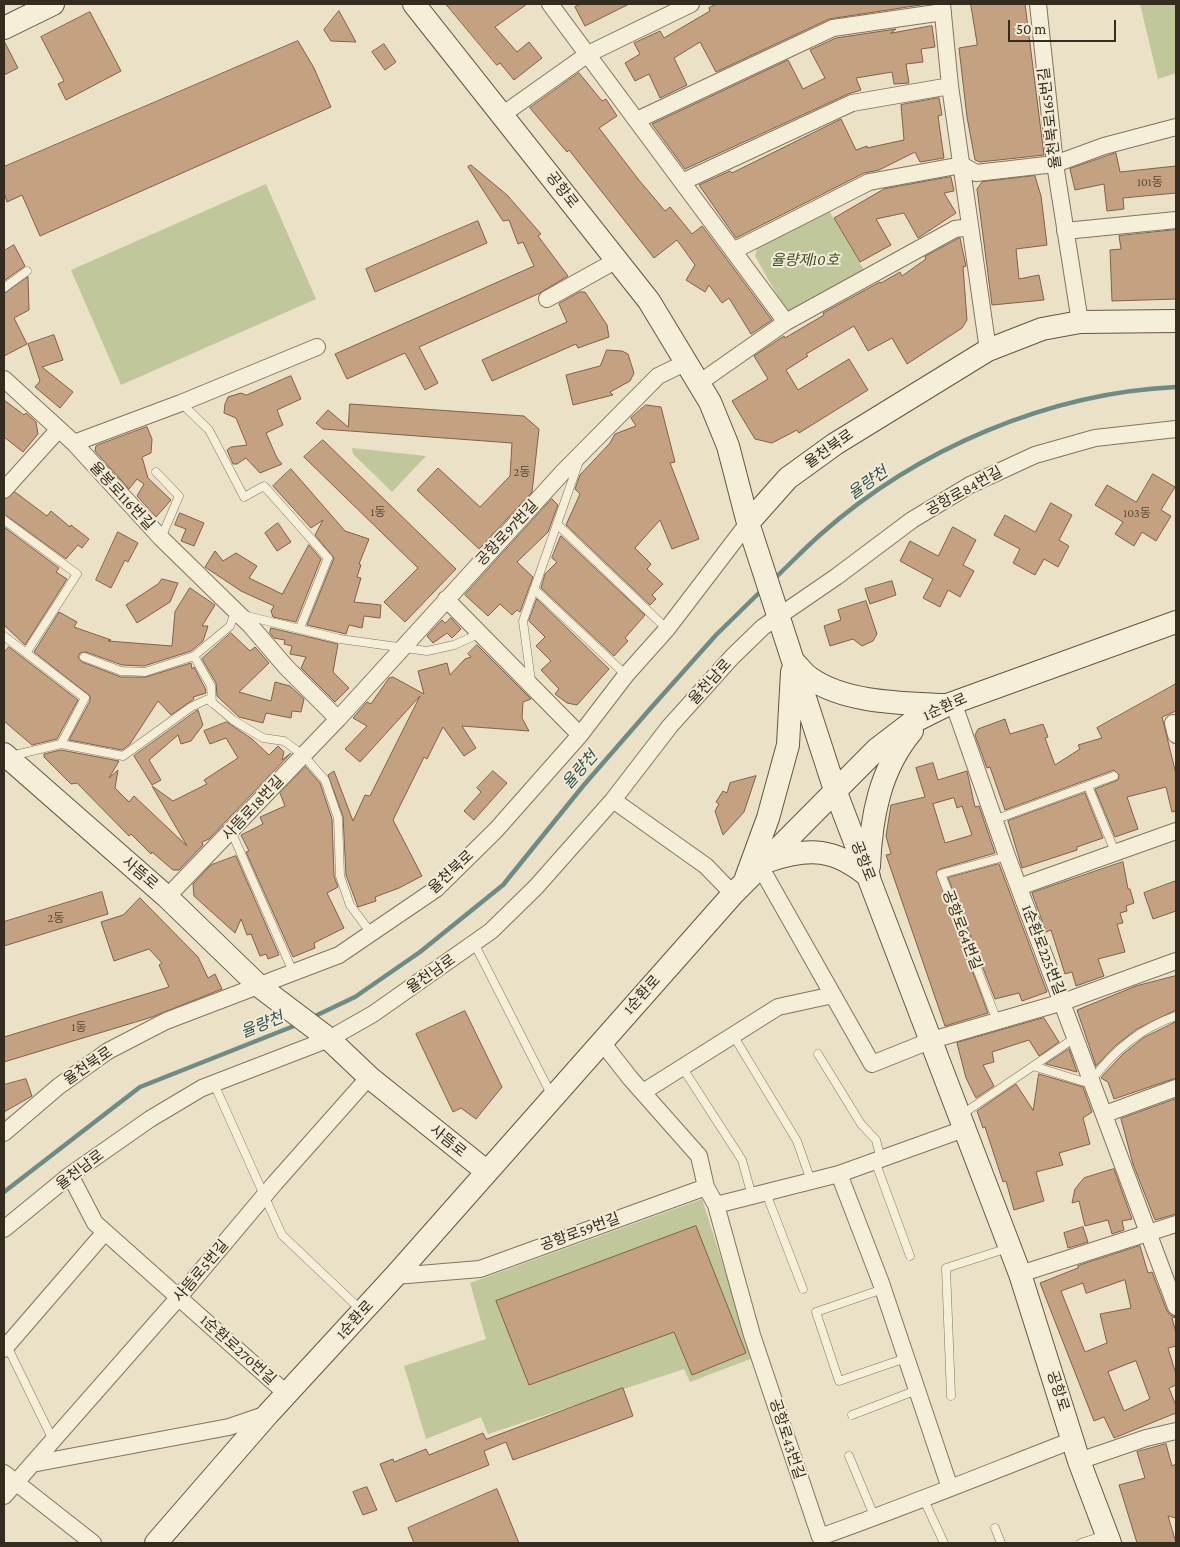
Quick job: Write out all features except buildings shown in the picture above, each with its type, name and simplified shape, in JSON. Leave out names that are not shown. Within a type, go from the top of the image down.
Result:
[{"type":"main road","points":[[6,24],[53,4]]},
{"type":"main road","name":"공항로","points":[[414,4],[649,301],[710,402],[728,446],[751,532],[836,790],[1020,1274],[1076,1450],[1108,1539]]},
{"type":"main road","name":"율천북로","points":[[751,532],[788,478],[835,444],[988,350],[1042,329],[1080,322],[1176,321]]},
{"type":"main road","name":"1순환로","points":[[156,1543],[268,1414],[395,1276],[552,1096],[738,889],[764,865],[836,790],[894,735],[911,722],[950,704],[1176,622]]},
{"type":"main road","points":[[793,661],[810,678],[842,693],[900,703],[950,704]]},
{"type":"main road","points":[[738,889],[768,818],[788,745],[793,661]]},
{"type":"main road","points":[[869,877],[873,817],[885,774],[903,741],[915,727],[950,704]]},
{"type":"main road","name":"사뜸로","points":[[5,757],[167,897],[266,991],[325,1036],[369,1077],[486,1171]]},
{"type":"main road","points":[[764,865],[798,852],[816,852],[842,858],[854,864],[869,877]]},
{"type":"street","points":[[550,4],[786,322]]},
{"type":"street","points":[[502,115],[588,54],[691,4]]},
{"type":"street","name":"율천북로165번길","points":[[1038,4],[1055,164],[1080,322]]},
{"type":"street","points":[[637,120],[833,28],[942,8],[950,86],[988,350]]},
{"type":"street","points":[[682,182],[852,103],[950,86]]},
{"type":"street","points":[[733,251],[869,182],[962,165],[976,173],[1055,164],[1104,146],[1176,127]]},
{"type":"street","points":[[1066,231],[1176,220]]},
{"type":"street","points":[[699,383],[786,322],[955,229],[970,227]]},
{"type":"street","points":[[547,299],[617,260]]},
{"type":"street","points":[[74,443],[181,403],[317,347]]},
{"type":"street","name":"공항로97번길","points":[[338,719],[446,598],[582,452],[658,376],[687,362]]},
{"type":"street","name":"율봉로116번길","points":[[5,381],[74,443],[161,538],[338,719]]},
{"type":"street","name":"공항로84번길","points":[[776,609],[836,577],[912,520],[970,485],[1035,455],[1095,438],[1176,428]]},
{"type":"street","points":[[4,490],[59,429]]},
{"type":"street","name":"율천북로","points":[[4,1133],[59,1086],[108,1051],[166,1021],[266,991],[294,972],[339,955],[436,889],[496,830],[580,735],[626,675],[751,532]]},
{"type":"street","points":[[446,598],[580,735]]},
{"type":"street","name":"율천남로","points":[[4,1229],[70,1175],[150,1119],[214,1084],[373,1014],[491,931],[536,887],[613,800],[676,719],[776,609]]},
{"type":"street","name":"1순환로225번길","points":[[950,704],[1176,1307]]},
{"type":"street","name":"사뜸로18번길","points":[[167,897],[338,719]]},
{"type":"street","points":[[613,800],[738,889]]},
{"type":"street","points":[[1019,887],[1176,832]]},
{"type":"street","points":[[764,865],[832,995],[872,1064],[932,1040],[1063,1002],[1176,961]]},
{"type":"street","points":[[644,1092],[778,1007],[832,995]]},
{"type":"street","points":[[601,1041],[673,1128],[699,1156],[706,1187],[716,1205],[840,1174],[878,1160],[962,1122]]},
{"type":"street","name":"사뜸로5번길","points":[[4,1496],[7,1477],[32,1464],[369,1077]]},
{"type":"street","points":[[1105,1114],[1176,1088]]},
{"type":"street","points":[[840,1174],[883,1289],[950,1488]]},
{"type":"street","name":"1순환로270번길","points":[[70,1175],[95,1223],[287,1394]]},
{"type":"street","name":"공항로59번길","points":[[395,1276],[480,1269],[706,1187]]},
{"type":"street","name":"공항로43번길","points":[[716,1205],[752,1335],[820,1537],[924,1500],[950,1488],[1076,1450],[1176,1431]]},
{"type":"street","points":[[1020,1274],[1150,1234],[1176,1224]]},
{"type":"street","points":[[5,1344],[105,1232]]},
{"type":"street","points":[[32,1464],[229,1427],[268,1414]]},
{"type":"street","points":[[7,1477],[93,1543]]},
{"type":"lane","points":[[4,288],[27,271]]},
{"type":"lane","points":[[181,403],[209,430],[244,497],[264,486],[328,558],[300,628]]},
{"type":"lane","points":[[531,683],[522,621],[582,452]]},
{"type":"lane","points":[[156,472],[179,496],[161,538]]},
{"type":"lane","points":[[4,520],[77,574],[26,653]]},
{"type":"lane","points":[[557,524],[667,629]]},
{"type":"lane","points":[[534,588],[626,675]]},
{"type":"lane","points":[[84,657],[121,671],[145,672],[194,656],[230,626],[235,613],[300,628],[340,640],[427,651],[454,645],[481,633]]},
{"type":"lane","points":[[4,636],[85,698],[61,744]]},
{"type":"lane","points":[[194,656],[211,686],[212,703]]},
{"type":"lane","points":[[5,757],[61,744],[123,756],[191,707],[208,700],[233,720],[263,738],[284,742],[303,755],[325,780],[338,818],[340,876],[350,905],[371,933]]},
{"type":"lane","points":[[994,820],[1114,776]]},
{"type":"lane","points":[[1088,786],[1115,852]]},
{"type":"lane","points":[[231,831],[294,972]]},
{"type":"lane","name":"공항로64번길","points":[[997,1021],[941,874],[1007,856]]},
{"type":"lane","points":[[477,949],[552,1096]]},
{"type":"lane","points":[[1033,1066],[1093,1082],[1104,1063],[1124,1044],[1149,1027],[1176,1016]]},
{"type":"lane","points":[[732,1035],[796,1141],[811,1181]]},
{"type":"lane","points":[[962,1122],[1033,1066],[1076,1038]]},
{"type":"lane","points":[[818,1054],[862,1124],[876,1140],[878,1160],[910,1256]]},
{"type":"lane","points":[[682,1067],[742,1160],[803,1289]]},
{"type":"lane","points":[[214,1084],[282,1235],[363,1311]]},
{"type":"lane","points":[[952,1396],[946,1268],[1010,1248]]},
{"type":"lane","points":[[883,1289],[816,1312],[839,1381],[906,1358]]},
{"type":"lane","points":[[5,1344],[53,1440]]},
{"type":"lane","points":[[852,1414],[917,1390]]},
{"type":"lane","points":[[850,1456],[875,1518]]},
{"type":"lane","points":[[924,1500],[944,1543]]},
{"type":"lane","points":[[995,1528],[1001,1543]]},
{"type":"lane","name":"공항로","points":[[1081,1543],[1108,1539]]},
{"type":"green space","points":[[1140,4],[1176,4],[1176,73],[1158,79]]},
{"type":"green space","points":[[266,184],[316,299],[121,385],[71,270]]},
{"type":"green space","name":"율량제10호","points":[[825,204],[864,270],[788,314],[755,256],[759,242]]},
{"type":"green space","points":[[352,448],[426,456],[392,492],[353,454]]},
{"type":"green space","points":[[702,1199],[753,1358],[690,1382],[684,1369],[488,1434],[481,1417],[426,1439],[404,1366],[486,1339],[470,1283]]},
{"type":"waterway","name":"율량천","points":[[774,579],[821,534],[859,504],[899,476],[942,452],[986,431],[1033,414],[1080,401],[1128,392],[1176,387]]},
{"type":"waterway","name":"율량천","points":[[313,1017],[355,997],[420,952],[503,885],[583,786],[650,709],[716,635],[763,589]]},
{"type":"waterway","name":"율량천","points":[[4,1192],[140,1087],[299,1024]]}]
